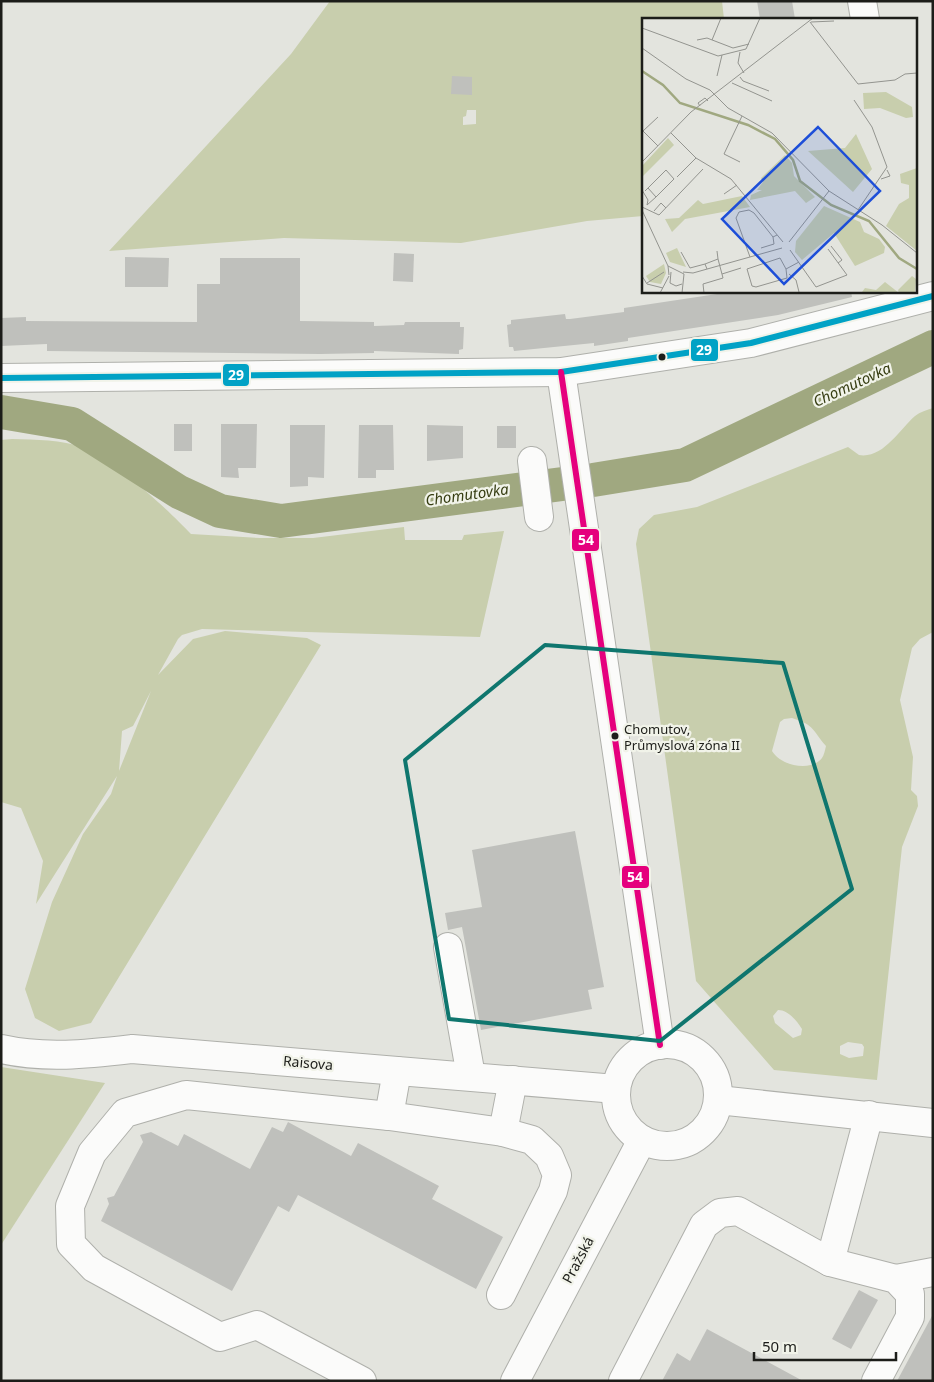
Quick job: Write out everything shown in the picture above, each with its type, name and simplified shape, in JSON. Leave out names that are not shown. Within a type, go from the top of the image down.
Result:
[{"type":"street","points":[[862,1],[865,18]]},
{"type":"street","points":[[1,378],[560,372],[751,343],[918,296]]},
{"type":"street","points":[[560,372],[660,1045]]},
{"type":"street","points":[[532,461],[539,517]]},
{"type":"street","points":[[448,947],[471,1076]]},
{"type":"street","points":[[660,1045],[682,1047],[702,1058],[711,1070],[717,1084],[718,1100],[713,1116],[704,1130],[691,1140],[675,1146],[658,1146],[642,1140],[630,1131],[621,1118],[616,1104],[616,1089],[621,1073],[630,1059],[644,1049],[660,1045]]},
{"type":"street","name":"Raisova","points":[[1,1049],[66,1056],[132,1049],[616,1089]]},
{"type":"street","points":[[389,1116],[397,1071]]},
{"type":"street","points":[[503,1132],[513,1080]]},
{"type":"street","points":[[362,1381],[257,1325],[220,1337],[94,1268],[71,1244],[70,1206],[92,1154],[125,1113],[186,1095],[389,1116],[503,1132],[532,1140],[549,1156],[557,1175],[554,1191],[501,1295]]},
{"type":"street","points":[[718,1100],[933,1123]]},
{"type":"street","points":[[830,1262],[869,1115]]},
{"type":"street","name":"Pražská","points":[[515,1381],[642,1140]]},
{"type":"street","points":[[623,1381],[704,1225],[720,1213],[738,1211],[830,1262],[896,1279],[933,1272]]},
{"type":"street","points":[[876,1381],[910,1317],[910,1294],[896,1279]]},
{"type":"highlighted area","points":[[545,645],[783,663],[852,889],[660,1041],[449,1019],[405,760]]},
{"type":"green space","points":[[330,1],[722,1],[724,18],[642,18],[642,216],[587,221],[461,243],[284,238],[109,251],[291,54]],"holes":[[[467,110],[476,110],[476,124],[463,125],[463,117],[466,116]]]},
{"type":"green space","points":[[933,408],[933,632],[920,639],[912,648],[900,700],[913,757],[911,790],[917,796],[918,806],[902,847],[877,1080],[774,1070],[696,981],[636,544],[639,529],[654,515],[697,507],[848,447],[859,455],[876,453],[890,442],[915,416]],"holes":[[[792,718],[809,726],[826,746],[823,757],[817,763],[803,766],[788,763],[776,756],[772,751],[780,722],[784,719]],[[778,1010],[789,1014],[802,1029],[801,1035],[793,1038],[775,1023],[773,1016]],[[848,1042],[862,1044],[864,1047],[863,1056],[849,1058],[840,1054],[840,1046]]]},
{"type":"green space","points":[[1,440],[57,441],[75,445],[97,454],[140,486],[191,534],[260,538],[313,538],[404,527],[405,540],[462,540],[464,535],[504,531],[480,637],[202,629],[182,635],[178,639],[158,675],[193,639],[225,631],[307,638],[321,645],[91,1023],[59,1031],[35,1018],[25,989],[52,902],[83,834],[111,794],[117,776],[36,904],[43,861],[21,808],[1,802]],"holes":[[[151,691],[119,771],[122,731],[133,726]]]},
{"type":"green space","points":[[1,1067],[105,1083],[1,1245]]},
{"type":"building","points":[[757,1],[792,1],[795,18],[760,18]]},
{"type":"building","points":[[452,76],[472,77],[472,95],[451,94]]},
{"type":"building","points":[[394,253],[414,254],[413,282],[393,281]]},
{"type":"building","points":[[125,257],[169,258],[168,287],[125,287]]},
{"type":"building","points":[[220,258],[300,258],[300,321],[374,322],[374,326],[404,325],[405,322],[460,322],[460,327],[464,327],[463,349],[459,350],[459,354],[374,351],[374,353],[320,354],[47,351],[47,344],[1,346],[1,318],[26,317],[26,321],[197,322],[197,284],[220,284]]},
{"type":"building","points":[[730,292],[851,292],[852,297],[778,315],[628,338],[628,341],[594,346],[594,343],[514,351],[513,347],[509,347],[507,325],[511,324],[511,320],[565,314],[566,319],[570,319],[624,312],[624,308]]},
{"type":"building","points":[[174,424],[192,424],[192,451],[174,451]]},
{"type":"building","points":[[221,424],[257,424],[256,468],[238,468],[239,478],[221,477]]},
{"type":"building","points":[[290,425],[325,425],[324,478],[308,477],[308,486],[290,487]]},
{"type":"building","points":[[359,425],[393,425],[394,470],[376,470],[376,478],[358,478]]},
{"type":"building","points":[[427,425],[463,426],[463,458],[427,461]]},
{"type":"building","points":[[497,426],[516,426],[516,448],[497,448]]},
{"type":"building","points":[[575,831],[604,987],[588,990],[592,1009],[481,1030],[462,927],[448,930],[445,913],[482,907],[472,850]]},
{"type":"building","points":[[288,1122],[351,1156],[358,1143],[439,1186],[432,1199],[503,1237],[476,1289],[298,1195],[289,1212],[278,1206],[232,1291],[101,1221],[109,1204],[107,1198],[114,1196],[143,1142],[140,1135],[151,1132],[178,1146],[184,1134],[250,1169],[272,1127],[283,1132]]},
{"type":"building","points":[[859,1290],[878,1300],[851,1349],[832,1339]]},
{"type":"building","points":[[933,1314],[933,1381],[897,1381]]},
{"type":"building","points":[[707,1329],[803,1381],[662,1381],[677,1353],[690,1361]]},
{"type":"waterway","name":"Chomutovka","points":[[1,412],[72,424],[179,492],[220,511],[281,521],[593,480],[685,465],[933,347]]},
{"type":"transit line","name":"29","points":[[1,378],[561,372],[751,343],[933,296]]},
{"type":"transit line","name":"54","points":[[561,372],[660,1045]]},
{"type":"place","name":"Chomutov, Průmyslová zóna II","points":[[615,736]]}]
